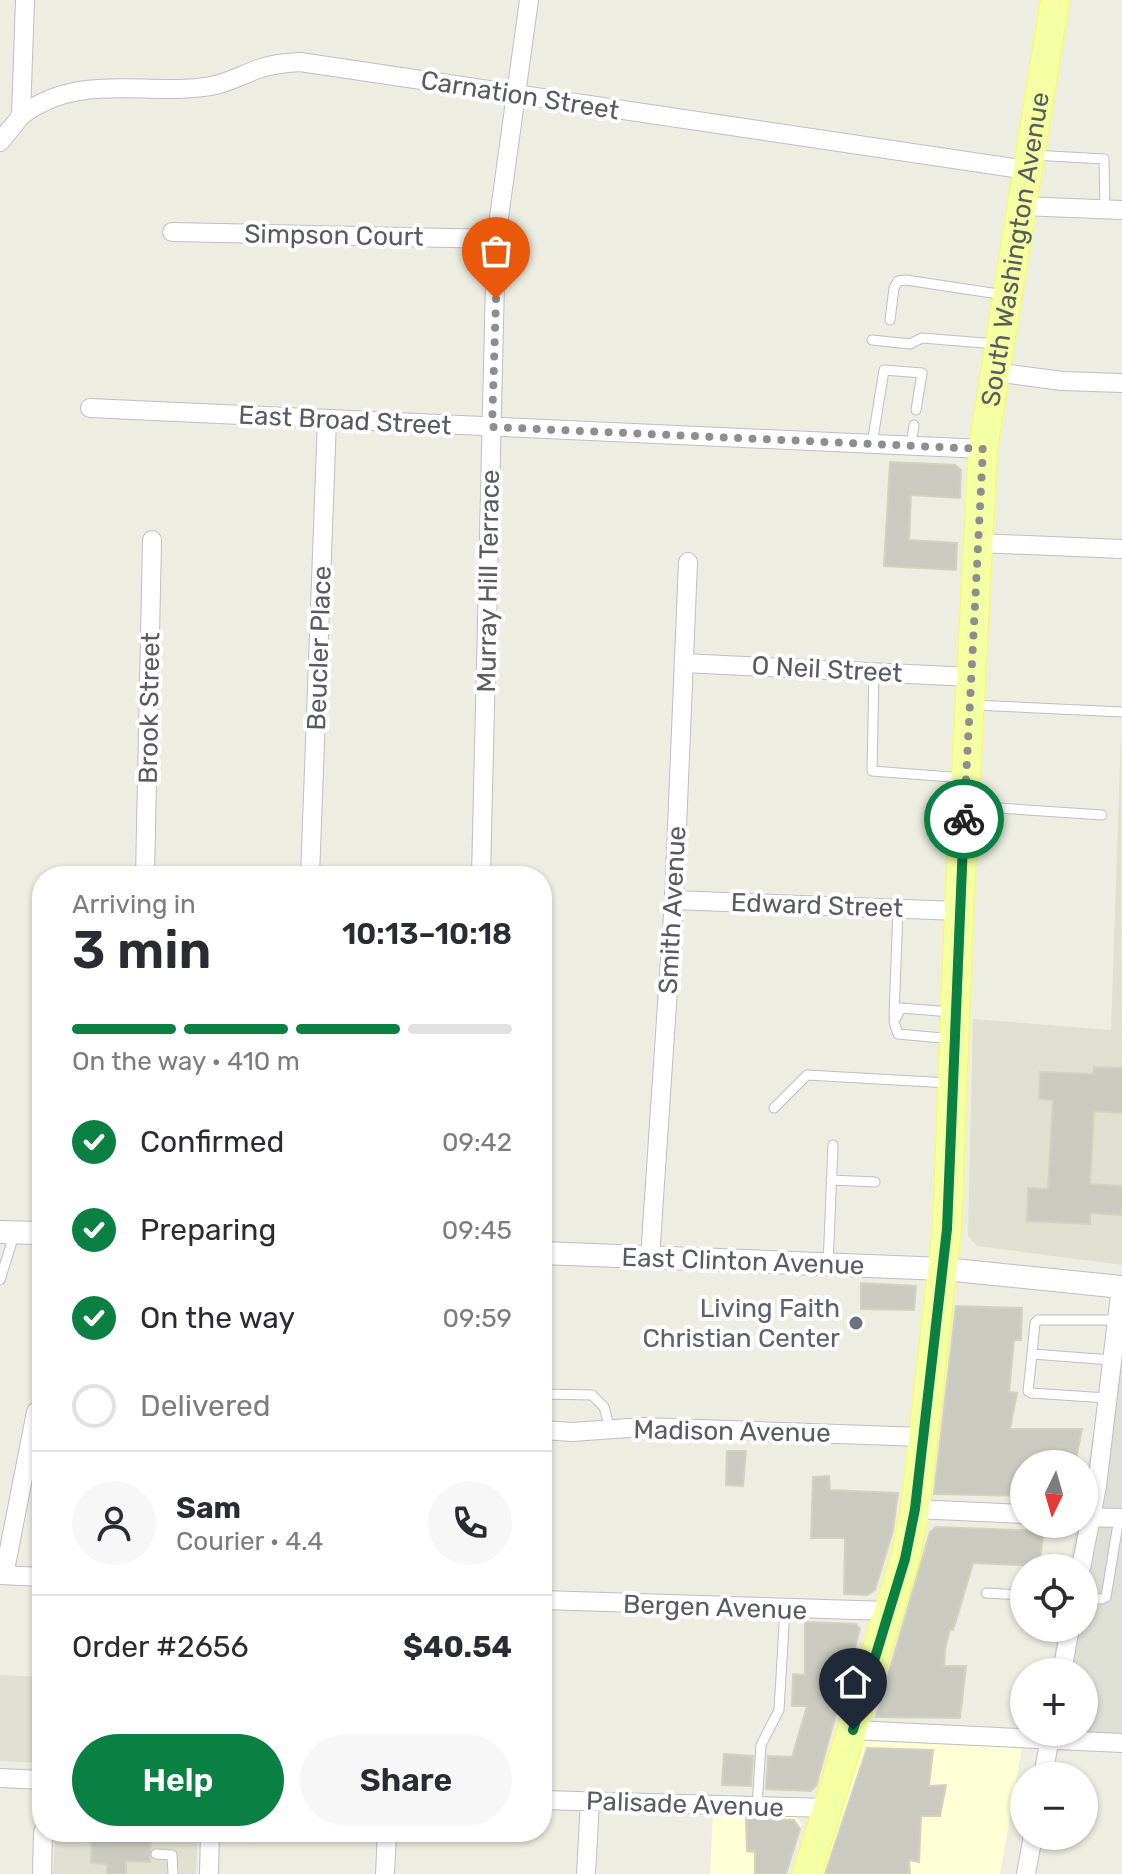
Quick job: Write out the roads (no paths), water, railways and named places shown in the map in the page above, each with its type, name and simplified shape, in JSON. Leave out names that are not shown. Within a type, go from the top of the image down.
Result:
[{"type":"main road","name":"South Washington Avenue","points":[[807,1874],[905,1559],[915,1509],[944,1269],[983,449],[1054,0]]},
{"type":"street","points":[[0,142],[21,116],[25,0]]},
{"type":"street","name":"Murray Hill Terrace","points":[[481,866],[496,239],[529,0]]},
{"type":"street","name":"Carnation Street","points":[[21,116],[46,99],[68,91],[213,86],[277,63],[300,62],[515,95],[1028,162]]},
{"type":"street","points":[[1021,206],[1113,210]]},
{"type":"street","name":"Simpson Court","points":[[172,232],[496,239]]},
{"type":"street","points":[[997,358],[1062,381],[1122,383]]},
{"type":"street","name":"East Broad Street","points":[[90,408],[983,449]]},
{"type":"street","name":"Beucler Place","points":[[310,866],[327,420]]},
{"type":"street","name":"Brook Street","points":[[145,866],[152,540]]},
{"type":"street","points":[[978,543],[1122,549]]},
{"type":"street","name":"Smith Avenue","points":[[650,1258],[674,900],[688,562]]},
{"type":"street","name":"O Neil Street","points":[[684,663],[874,671],[970,691]]},
{"type":"street","name":"Edward Street","points":[[674,900],[959,911]]},
{"type":"street","points":[[8,1232],[32,1233]]},
{"type":"street","name":"East Clinton Avenue","points":[[552,1253],[944,1269],[1122,1284]]},
{"type":"street","points":[[1098,1452],[1122,1284]]},
{"type":"street","name":"Madison Avenue","points":[[552,1431],[643,1427],[922,1437]]},
{"type":"street","points":[[32,1443],[2,1575],[32,1576]]},
{"type":"street","points":[[915,1509],[1010,1513]]},
{"type":"street","points":[[1098,1517],[1121,1518]]},
{"type":"street","name":"Bergen Avenue","points":[[552,1600],[888,1611]]},
{"type":"street","points":[[853,1730],[1010,1735]]},
{"type":"street","points":[[1098,1741],[1122,1743]]},
{"type":"street","points":[[0,1778],[32,1780]]},
{"type":"street","name":"Palisade Avenue","points":[[552,1800],[829,1808]]},
{"type":"street","points":[[586,1874],[590,1801]]},
{"type":"street","points":[[42,1874],[43,1842]]},
{"type":"street","points":[[209,1874],[210,1842]]},
{"type":"street","points":[[385,1874],[387,1842]]},
{"type":"street","points":[[1026,1874],[1030,1850]]},
{"type":"lane","points":[[1028,162],[1104,159],[1113,210]]},
{"type":"lane","points":[[890,320],[894,288],[898,281],[1007,295]]},
{"type":"lane","points":[[872,340],[910,344],[922,338],[997,358]]},
{"type":"lane","points":[[872,444],[884,370],[922,373],[916,410]]},
{"type":"lane","points":[[911,446],[914,425]]},
{"type":"lane","points":[[874,671],[872,771],[966,792],[1102,815]]},
{"type":"lane","points":[[970,691],[1122,712]]},
{"type":"lane","points":[[898,908],[894,1022],[898,1034],[954,1026]]},
{"type":"lane","points":[[894,1022],[901,1008],[954,1026]]},
{"type":"lane","points":[[774,1108],[807,1075],[952,1083]]},
{"type":"lane","points":[[828,1265],[833,1145]]},
{"type":"lane","points":[[831,1180],[875,1182]]},
{"type":"lane","points":[[0,1280],[8,1232]]},
{"type":"lane","points":[[1107,1398],[1028,1391],[1035,1323],[1038,1320],[1116,1320]]},
{"type":"lane","points":[[1032,1354],[1112,1360]]},
{"type":"lane","points":[[552,1394],[592,1395],[604,1407],[610,1429]]},
{"type":"lane","points":[[1098,1599],[1106,1597],[1121,1518]]},
{"type":"lane","points":[[986,1593],[1010,1594]]},
{"type":"lane","points":[[757,1806],[760,1751],[779,1710],[785,1609]]},
{"type":"lane","points":[[156,1854],[172,1855],[173,1874]]},
{"type":"place","name":"Living Faith Christian Center","points":[[856,1323]]}]
